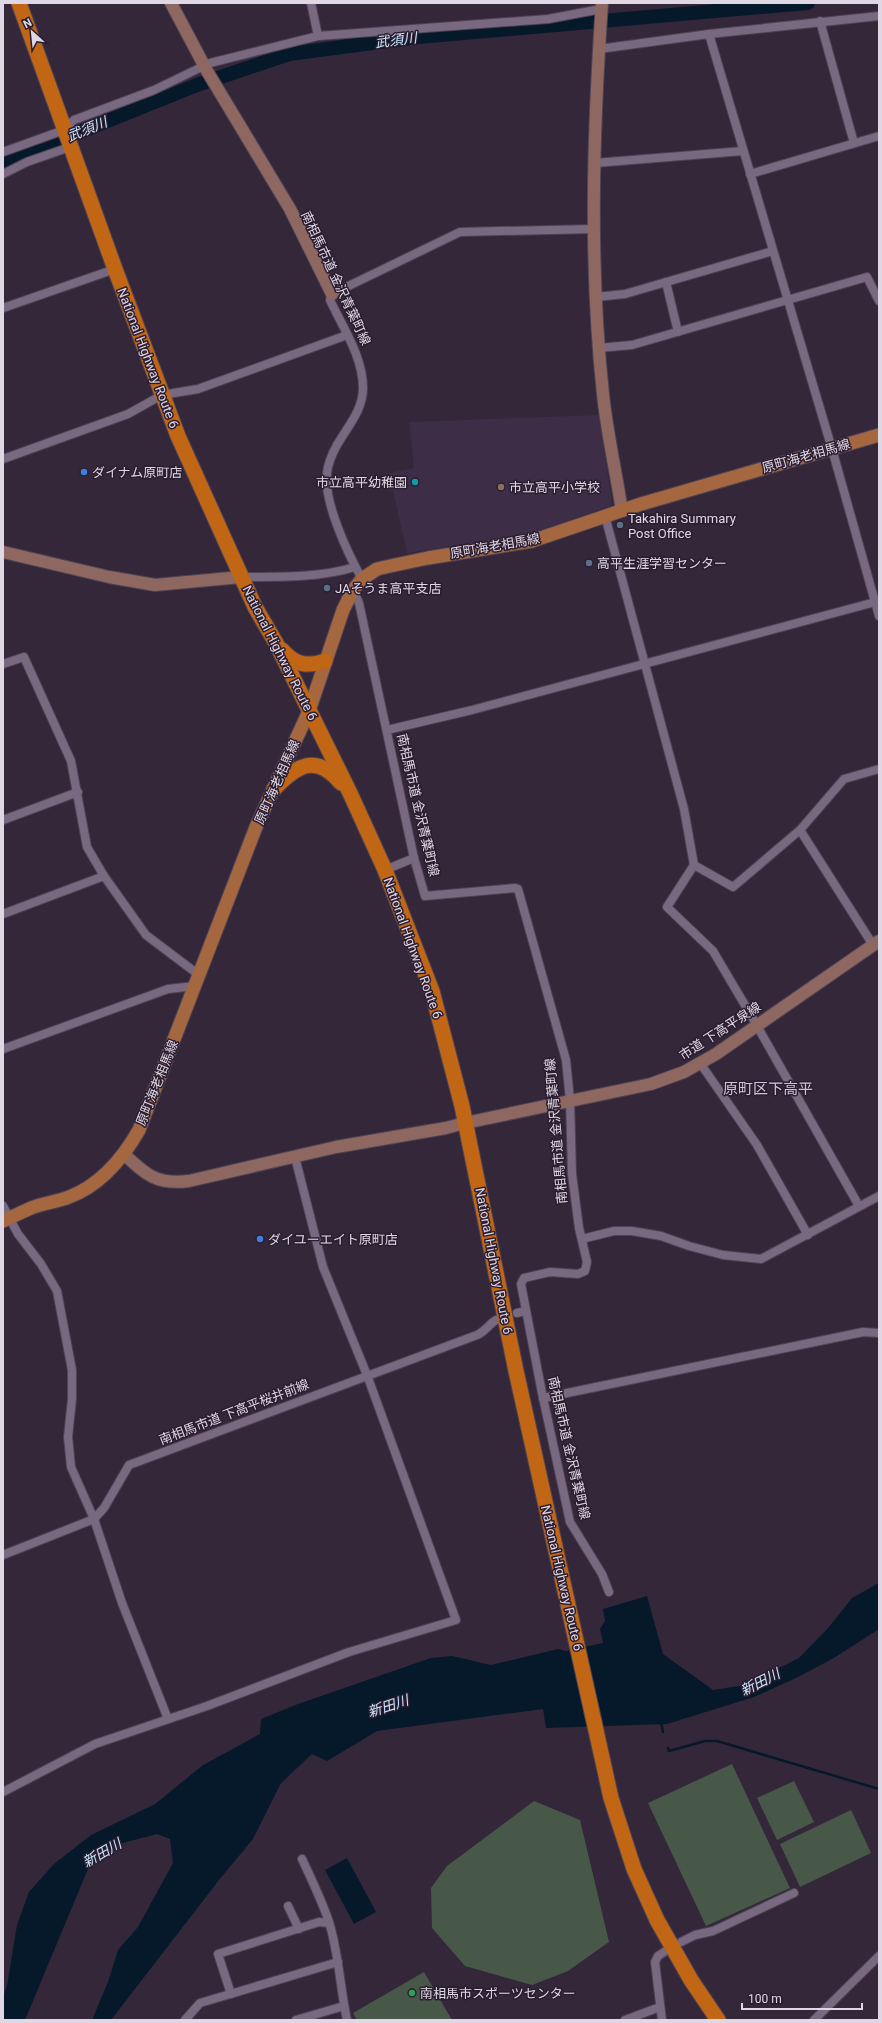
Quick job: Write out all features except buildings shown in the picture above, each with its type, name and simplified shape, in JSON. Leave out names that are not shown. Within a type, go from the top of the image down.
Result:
[{"type":"highway","name":"National Highway Route 6","points":[[19,3],[114,269],[162,395],[255,607],[276,643],[309,711],[328,745],[350,793],[384,870],[432,991],[448,1049],[465,1123],[516,1372],[599,1746],[618,1821],[639,1881],[673,1950],[718,2020]]},
{"type":"highway","points":[[276,643],[288,657],[298,664],[309,665],[325,661]]},
{"type":"highway","points":[[274,789],[298,768],[307,765],[315,765],[328,771],[350,793]]},
{"type":"main road","name":"原町海老相馬線","points":[[6,1220],[31,1208],[70,1197],[85,1189],[107,1173],[124,1154],[139,1130],[256,827],[309,711],[343,610],[353,590],[362,579],[376,569],[428,558],[532,541],[605,516],[879,435]]},
{"type":"street","name":"南相馬市道 金沢青葉町線","points":[[171,3],[222,96],[290,209],[332,294],[330,300],[362,369],[362,400],[358,411],[330,461],[327,472],[327,492],[331,507],[355,567],[362,579]]},
{"type":"street","points":[[311,3],[318,36]]},
{"type":"street","points":[[3,174],[67,139],[74,120],[154,90],[206,68],[258,50],[318,36],[548,19],[601,8],[593,229],[603,395],[622,511]]},
{"type":"street","points":[[599,46],[820,21],[879,16]]},
{"type":"street","points":[[820,21],[854,143]]},
{"type":"street","points":[[709,34],[877,601],[879,616]]},
{"type":"street","points":[[750,174],[879,136]]},
{"type":"street","points":[[3,152],[67,139]]},
{"type":"street","points":[[595,163],[743,151]]},
{"type":"street","points":[[332,294],[460,232],[593,229]]},
{"type":"street","points":[[596,297],[625,294],[773,251]]},
{"type":"street","points":[[3,308],[114,269]]},
{"type":"street","points":[[599,348],[632,345],[867,277],[879,301]]},
{"type":"street","points":[[666,282],[678,332]]},
{"type":"street","points":[[3,459],[128,414],[162,395],[198,388],[347,335]]},
{"type":"street","points":[[605,516],[684,808],[694,865],[667,907],[713,951],[859,1206]]},
{"type":"street","points":[[3,552],[109,577],[155,585],[241,577],[302,576],[340,572],[355,567]]},
{"type":"street","name":"南相馬市道 金沢青葉町線","points":[[353,590],[359,603],[388,730],[414,858],[425,896],[515,888],[518,889],[566,1060],[570,1100],[572,1174],[579,1228],[587,1262],[585,1271],[578,1274],[550,1272],[524,1278],[521,1284],[521,1312],[543,1398],[570,1522],[602,1574],[609,1592]]},
{"type":"street","points":[[388,730],[472,710],[877,601]]},
{"type":"street","points":[[3,664],[24,657],[71,761],[78,792],[87,847],[104,876],[146,935],[197,980]]},
{"type":"street","points":[[694,865],[733,887],[800,830],[844,779],[879,769]]},
{"type":"street","points":[[3,820],[78,792]]},
{"type":"street","points":[[800,830],[876,943]]},
{"type":"street","points":[[384,870],[414,858]]},
{"type":"street","points":[[3,914],[104,876]]},
{"type":"street","name":"市道 下高平泉線","points":[[124,1154],[154,1179],[171,1184],[336,1147],[446,1128],[570,1100],[651,1084],[684,1072],[700,1063],[876,943]]},
{"type":"street","points":[[3,1049],[168,989],[197,980]]},
{"type":"street","points":[[700,1063],[757,1145],[808,1235]]},
{"type":"street","points":[[3,1792],[95,1744],[206,1706],[349,1652],[456,1620],[367,1375],[323,1267],[295,1156]]},
{"type":"street","points":[[582,1239],[614,1231],[632,1231],[662,1236],[705,1251],[758,1260],[767,1257],[879,1196]]},
{"type":"street","points":[[3,1206],[6,1220],[41,1264],[56,1291],[72,1370],[72,1399],[68,1437],[70,1460],[94,1519],[122,1603],[168,1719]]},
{"type":"street","name":"南相馬市道 下高平桜井前線","points":[[3,1555],[94,1519],[104,1508],[129,1465],[482,1333],[486,1331],[490,1324],[496,1320]]},
{"type":"street","points":[[543,1398],[863,1332],[879,1333]]},
{"type":"street","points":[[302,1859],[318,1892],[329,1923],[338,1962],[347,2020]]},
{"type":"street","points":[[681,1942],[688,1938],[713,1931],[794,1893]]},
{"type":"street","points":[[288,1906],[299,1929]]},
{"type":"street","points":[[232,1994],[218,1954],[319,1922],[329,1923]]},
{"type":"street","points":[[662,2020],[655,1960],[668,1950]]},
{"type":"street","points":[[814,2020],[879,1956]]},
{"type":"street","points":[[189,2018],[200,2003],[338,1962]]},
{"type":"street","points":[[296,2020],[344,2006]]},
{"type":"street","points":[[625,2020],[660,2007]]},
{"type":"shaded area","name":"市立高平小学校","points":[[599,415],[612,504],[528,535],[407,553],[389,473],[414,468],[409,422]]},
{"type":"green space","points":[[732,1764],[790,1888],[706,1926],[648,1803]]},
{"type":"green space","points":[[794,1781],[814,1822],[777,1840],[757,1798]]},
{"type":"green space","points":[[534,1801],[580,1820],[609,1942],[568,1971],[532,1985],[465,1966],[432,1928],[431,1888],[447,1866]]},
{"type":"green space","points":[[851,1810],[871,1853],[800,1887],[780,1844]]},
{"type":"green space","name":"南相馬市スポーツセンター","points":[[424,1972],[452,2020],[357,2020],[353,2013]]},
{"type":"water","name":"新田川","points":[[879,1583],[879,1629],[834,1658],[796,1678],[754,1697],[667,1724],[546,1728],[543,1709],[377,1731],[327,1761],[312,1754],[281,1783],[253,1839],[219,1880],[111,2020],[92,2020],[108,1982],[118,1950],[138,1927],[173,1863],[170,1839],[157,1834],[115,1845],[90,1864],[25,2020],[3,2020],[3,1997],[7,1986],[17,1925],[29,1892],[54,1864],[91,1835],[155,1804],[203,1765],[260,1734],[261,1719],[298,1704],[431,1658],[452,1656],[491,1665],[558,1649],[566,1651],[603,1643],[600,1629],[605,1621],[603,1609],[647,1596],[663,1654],[713,1690],[745,1685],[799,1658],[829,1627],[852,1598]]},
{"type":"water","points":[[347,1858],[376,1912],[354,1924],[325,1870]]},
{"type":"waterway","name":"武須川","points":[[3,163],[197,85],[289,54],[418,37],[808,3]]},
{"type":"waterway","points":[[661,1722],[663,1732]]},
{"type":"waterway","points":[[668,1748],[669,1751],[705,1741],[717,1741],[879,1789]]},
{"type":"place","name":"ダイナム原町店","points":[[84,472]]},
{"type":"place","name":"市立高平幼稚園","points":[[415,482]]},
{"type":"place","name":"市立高平小学校","points":[[501,487]]},
{"type":"place","name":"Takahira Summary Post Office","points":[[620,525]]},
{"type":"place","name":"高平生涯学習センター","points":[[589,563]]},
{"type":"place","name":"JAそうま高平支店","points":[[327,588]]},
{"type":"place","name":"ダイユーエイト原町店","points":[[260,1239]]},
{"type":"place","name":"南相馬市スポーツセンター","points":[[412,1993]]},
{"type":"district","name":"原町区下高平","points":[[768,1089]]}]
